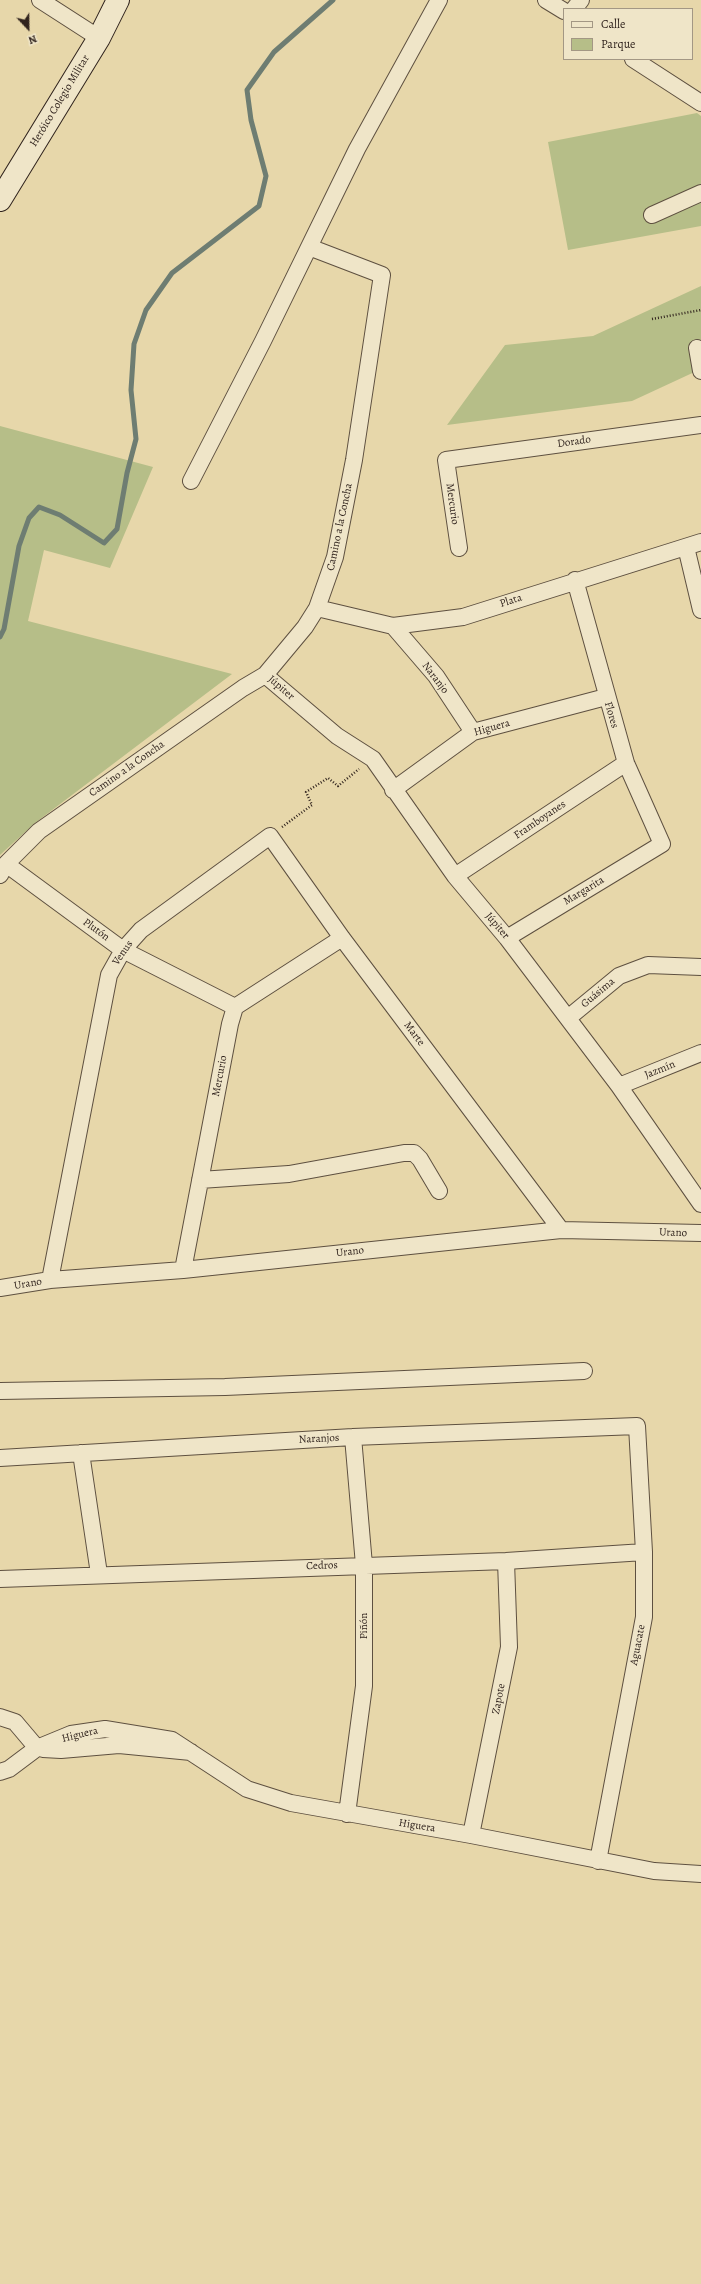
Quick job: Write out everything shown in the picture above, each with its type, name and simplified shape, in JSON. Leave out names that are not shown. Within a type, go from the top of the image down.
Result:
[{"type":"street","points":[[40,0],[98,38]]},
{"type":"street","name":"Heróico Colegio Militar","points":[[0,200],[98,38],[118,0]]},
{"type":"street","points":[[191,481],[263,341],[357,149],[438,0]]},
{"type":"street","points":[[546,0],[563,10]]},
{"type":"street","points":[[575,8],[581,0]]},
{"type":"street","points":[[635,60],[701,103]]},
{"type":"street","points":[[652,215],[701,193]]},
{"type":"street","name":"Camino a la Concha","points":[[3,869],[39,831],[243,688],[266,675],[305,627],[317,608],[335,557],[351,475],[382,275],[309,247]]},
{"type":"street","points":[[698,348],[701,371]]},
{"type":"street","name":"Dorado","points":[[446,460],[701,425]]},
{"type":"street","name":"Mercurio","points":[[446,460],[459,548]]},
{"type":"street","name":"Plata","points":[[317,608],[393,626],[463,617],[575,580],[701,542]]},
{"type":"street","points":[[686,547],[701,610]]},
{"type":"street","name":"Flores","points":[[575,580],[606,697],[626,763],[662,844]]},
{"type":"street","name":"Naranjo","points":[[393,626],[436,676],[473,732]]},
{"type":"street","name":"Júpiter","points":[[266,675],[337,736],[373,759],[393,790],[455,876],[507,938],[620,1086],[700,1201]]},
{"type":"street","name":"Higuera","points":[[393,790],[473,732],[606,697]]},
{"type":"street","name":"Framboyanes","points":[[455,876],[626,763]]},
{"type":"street","name":"Marte","points":[[270,836],[342,938],[561,1230]]},
{"type":"street","name":"Venus","points":[[50,1280],[109,975],[123,950],[141,930],[270,836]]},
{"type":"street","name":"Margarita","points":[[507,938],[662,844]]},
{"type":"street","name":"Plutón","points":[[3,869],[123,950],[235,1007]]},
{"type":"street","points":[[235,1007],[342,938]]},
{"type":"street","name":"Guásima","points":[[568,1018],[619,976],[648,965],[701,967]]},
{"type":"street","name":"Mercurio","points":[[183,1270],[230,1024],[235,1007]]},
{"type":"street","name":"Jazmín","points":[[620,1086],[701,1053]]},
{"type":"street","points":[[200,1180],[289,1174],[414,1153],[439,1191]]},
{"type":"street","name":"Urano","points":[[0,1288],[50,1280],[183,1270],[561,1230],[701,1233]]},
{"type":"street","points":[[0,1391],[225,1387],[584,1371]]},
{"type":"street","name":"Naranjos","points":[[0,1458],[353,1437],[637,1426]]},
{"type":"street","name":"Aguacate","points":[[598,1861],[644,1617],[644,1552],[637,1426]]},
{"type":"street","name":"Piñón","points":[[347,1814],[364,1686],[364,1565],[353,1437]]},
{"type":"street","points":[[81,1453],[99,1574]]},
{"type":"street","name":"Cedros","points":[[0,1579],[99,1574],[506,1561],[644,1552]]},
{"type":"street","name":"Zapote","points":[[471,1835],[509,1647],[506,1561]]},
{"type":"street","points":[[0,1717],[15,1722],[37,1748]]},
{"type":"street","name":"Higuera","points":[[0,1772],[9,1769],[37,1748],[71,1734],[104,1729],[172,1740],[247,1789],[291,1803],[471,1835],[654,1871],[701,1874]]},
{"type":"path","points":[[652,319],[701,310]]},
{"type":"path","points":[[270,836],[312,805],[306,792],[328,778],[338,786],[373,759]]},
{"type":"green space","points":[[697,113],[701,116],[701,226],[568,250],[548,142]]},
{"type":"green space","points":[[701,286],[701,369],[632,401],[447,425],[505,345],[593,336]]},
{"type":"green space","points":[[0,426],[153,467],[110,568],[44,550],[28,621],[232,674],[35,823],[0,855]]},
{"type":"waterway","points":[[0,637],[4,629],[19,546],[29,518],[39,507],[60,515],[104,543],[117,529],[127,473],[136,439],[131,390],[134,344],[146,310],[172,273],[259,206],[266,176],[251,120],[247,90],[274,52],[333,0]]}]
